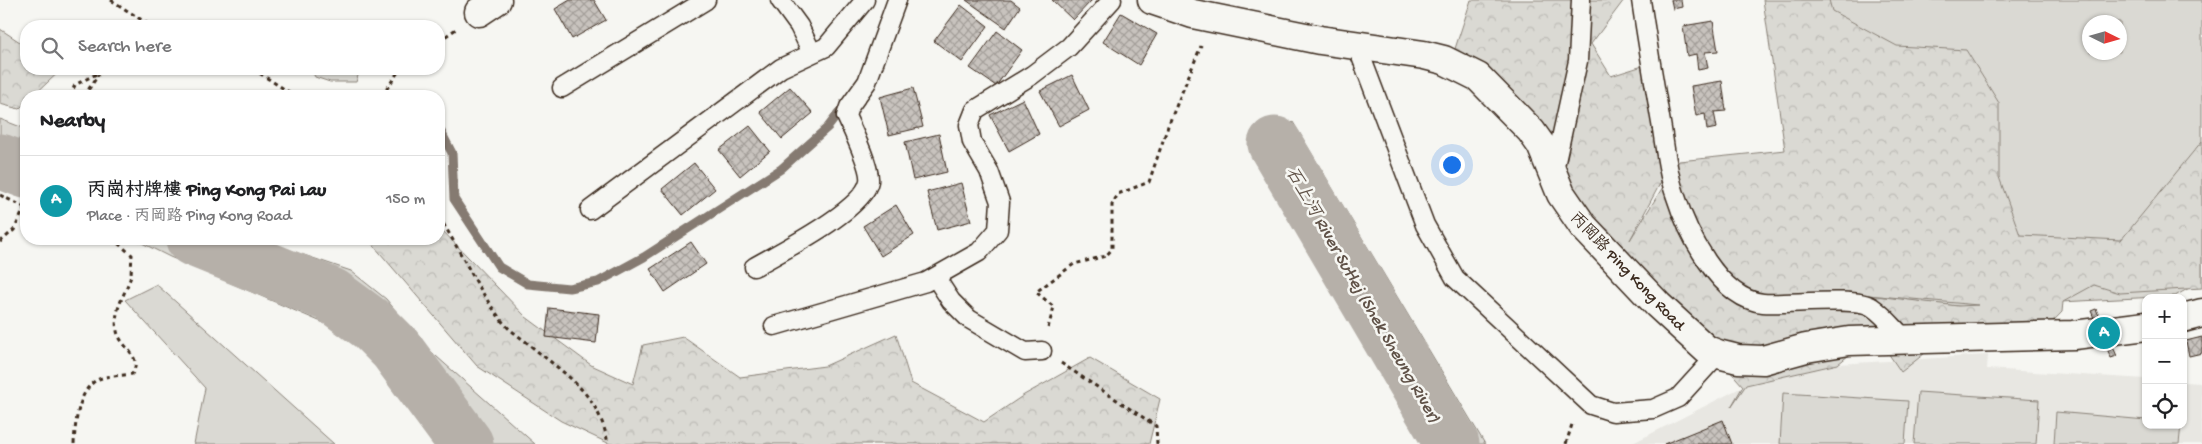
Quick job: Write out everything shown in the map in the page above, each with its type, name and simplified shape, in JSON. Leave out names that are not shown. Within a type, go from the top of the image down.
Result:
[{"type":"street","name":"丙岡路 Ping Kong Road","points":[[1152,0],[1193,14],[1213,9],[1357,46],[1424,55],[1444,60],[1478,77],[1531,131],[1541,145],[1561,194],[1583,226],[1658,305],[1707,350],[1718,354],[1738,359],[1763,360],[1806,348],[1849,341],[2074,335],[2142,326]]},
{"type":"street","points":[[2187,317],[2202,314]]},
{"type":"lane","points":[[562,88],[706,0]]},
{"type":"lane","points":[[780,0],[799,26],[812,53]]},
{"type":"lane","points":[[590,210],[781,68],[826,46],[865,0]]},
{"type":"lane","points":[[754,267],[832,221],[864,193],[870,180],[863,156],[846,116],[849,107],[867,82],[897,0]]},
{"type":"lane","points":[[774,326],[936,278],[979,252],[998,230],[1000,202],[989,171],[972,142],[969,125],[975,110],[1032,75],[1070,46],[1112,0]]},
{"type":"lane","points":[[1553,176],[1578,61],[1581,0]]},
{"type":"lane","points":[[1640,0],[1675,194],[1695,239],[1717,274],[1738,295],[1750,301],[1764,303],[1812,302],[1867,305],[1876,311],[1905,339]]},
{"type":"lane","points":[[1357,46],[1425,225],[1455,278],[1590,405],[1613,412],[1653,409],[1678,398],[1718,354]]},
{"type":"lane","points":[[936,278],[951,301],[969,319],[1025,352],[1042,350]]},
{"type":"path","points":[[111,0],[142,20]]},
{"type":"path","points":[[1158,444],[1156,426],[1042,350],[1054,307],[1036,292],[1074,264],[1106,256],[1112,249],[1112,205],[1118,194],[1149,182],[1168,126],[1213,9]]},
{"type":"path","points":[[72,90],[75,84],[94,75]]},
{"type":"path","points":[[88,90],[97,75]]},
{"type":"path","points":[[262,75],[285,90]]},
{"type":"path","points":[[386,90],[396,75]]},
{"type":"path","points":[[0,195],[20,204]]},
{"type":"path","points":[[0,242],[14,230],[20,218]]},
{"type":"path","points":[[445,226],[478,288],[504,323],[571,378],[587,395],[600,414],[608,444]]},
{"type":"path","points":[[74,444],[82,396],[87,388],[98,379],[132,374],[136,367],[136,360],[117,332],[116,313],[130,277],[132,255],[120,245]]},
{"type":"shaded area","points":[[1988,355],[1987,369],[2142,379],[2142,429],[2187,429],[2187,382],[2202,383],[2202,444],[1631,444],[1746,385],[1838,364]]},
{"type":"green space","points":[[1471,0],[1624,0],[1591,44],[1611,76],[1649,64],[1671,163],[1630,240],[1679,161],[1785,150],[1763,0],[1829,0],[1832,11],[1897,46],[1966,50],[1999,103],[1999,177],[2020,235],[2121,240],[2202,141],[2202,288],[2120,293],[2094,285],[2063,302],[2062,312],[2032,343],[1943,339],[1901,372],[1875,334],[1838,364],[1746,385],[1731,407],[1743,386],[1546,163],[1549,134],[1448,70]],"holes":[[[1868,295],[1979,305],[1958,306]]]},
{"type":"green space","points":[[1801,0],[2202,0],[2202,281],[2179,294],[2142,294],[2142,298],[1966,307],[1841,293]]},
{"type":"green space","points":[[0,29],[20,42],[20,75],[56,75],[39,90],[20,90],[19,109],[0,104]]},
{"type":"green space","points":[[314,75],[358,75],[356,82],[330,82]]},
{"type":"green space","points":[[0,119],[20,127],[20,191],[0,183]]},
{"type":"green space","points":[[1293,122],[1485,444],[1427,444],[1258,151]]},
{"type":"green space","points":[[445,233],[526,317],[591,365],[633,384],[643,345],[683,337],[740,377],[825,366],[896,334],[911,383],[984,422],[1024,395],[1090,358],[1160,399],[1149,444],[610,444],[561,421],[477,366],[373,245],[445,245]]},
{"type":"green space","points":[[146,245],[275,245],[351,271],[386,299],[427,348],[535,444],[452,444],[411,388],[340,330]]},
{"type":"green space","points":[[157,284],[334,444],[194,444],[205,388],[125,300]]},
{"type":"green space","points":[[1918,392],[2039,400],[2036,444],[1914,444]]},
{"type":"green space","points":[[1783,393],[1908,401],[1905,444],[1780,444]]},
{"type":"green space","points":[[2056,412],[2142,420],[2142,429],[2181,429],[2179,444],[2054,444]]},
{"type":"building","points":[[570,0],[594,0],[606,20],[572,39],[555,9]]},
{"type":"building","points":[[966,0],[1011,0],[1020,7],[1006,28]]},
{"type":"building","points":[[1052,0],[1092,0],[1073,20]]},
{"type":"building","points":[[1671,0],[1681,0],[1682,7],[1673,9]]},
{"type":"building","points":[[961,5],[988,26],[962,62],[934,41]]},
{"type":"building","points":[[1121,13],[1157,34],[1139,65],[1103,42]]},
{"type":"building","points":[[1713,21],[1718,51],[1705,52],[1708,68],[1698,70],[1696,54],[1687,56],[1683,26]]},
{"type":"building","points":[[997,31],[1022,50],[996,86],[970,68]]},
{"type":"building","points":[[1072,75],[1089,110],[1059,126],[1040,91]]},
{"type":"building","points":[[1722,81],[1726,111],[1714,112],[1717,128],[1707,130],[1705,114],[1696,116],[1691,86]]},
{"type":"building","points":[[790,87],[813,113],[782,139],[760,112]]},
{"type":"building","points":[[913,88],[923,127],[889,135],[880,97]]},
{"type":"building","points":[[1023,99],[1039,134],[1009,151],[990,115]]},
{"type":"building","points":[[750,126],[770,151],[740,176],[719,150]]},
{"type":"building","points":[[939,134],[947,172],[913,180],[905,142]]},
{"type":"building","points":[[694,163],[715,189],[683,215],[662,189]]},
{"type":"building","points":[[961,183],[971,221],[937,230],[927,192]]},
{"type":"building","points":[[896,205],[914,235],[881,256],[863,226]]},
{"type":"building","points":[[691,242],[706,264],[665,292],[650,269]]},
{"type":"building","points":[[549,308],[599,314],[596,343],[546,337]]},
{"type":"building","points":[[2096,309],[2117,356],[2111,358],[2091,311]]},
{"type":"building","points":[[2202,337],[2202,353],[2189,356],[2187,341]]},
{"type":"building","points":[[1723,420],[1732,444],[1664,444]]},
{"type":"waterway","points":[[445,140],[452,153],[454,199],[499,267],[528,284],[569,288],[598,282],[644,257],[781,169],[828,127],[845,105]]},
{"type":"waterway","name":"石上河 River Sutlej (Shek Sheung River)","points":[[1275,144],[1452,444]]},
{"type":"waterway","name":"石上河 River Sutlej (Shek Sheung River)","points":[[0,161],[20,169]]},
{"type":"waterway","name":"石上河 River Sutlej (Shek Sheung River)","points":[[208,245],[331,295],[372,325],[395,348],[466,444]]},
{"type":"place","name":"丙崗村牌樓 Ping Kong Pai Lau","points":[[2104,333]]}]
